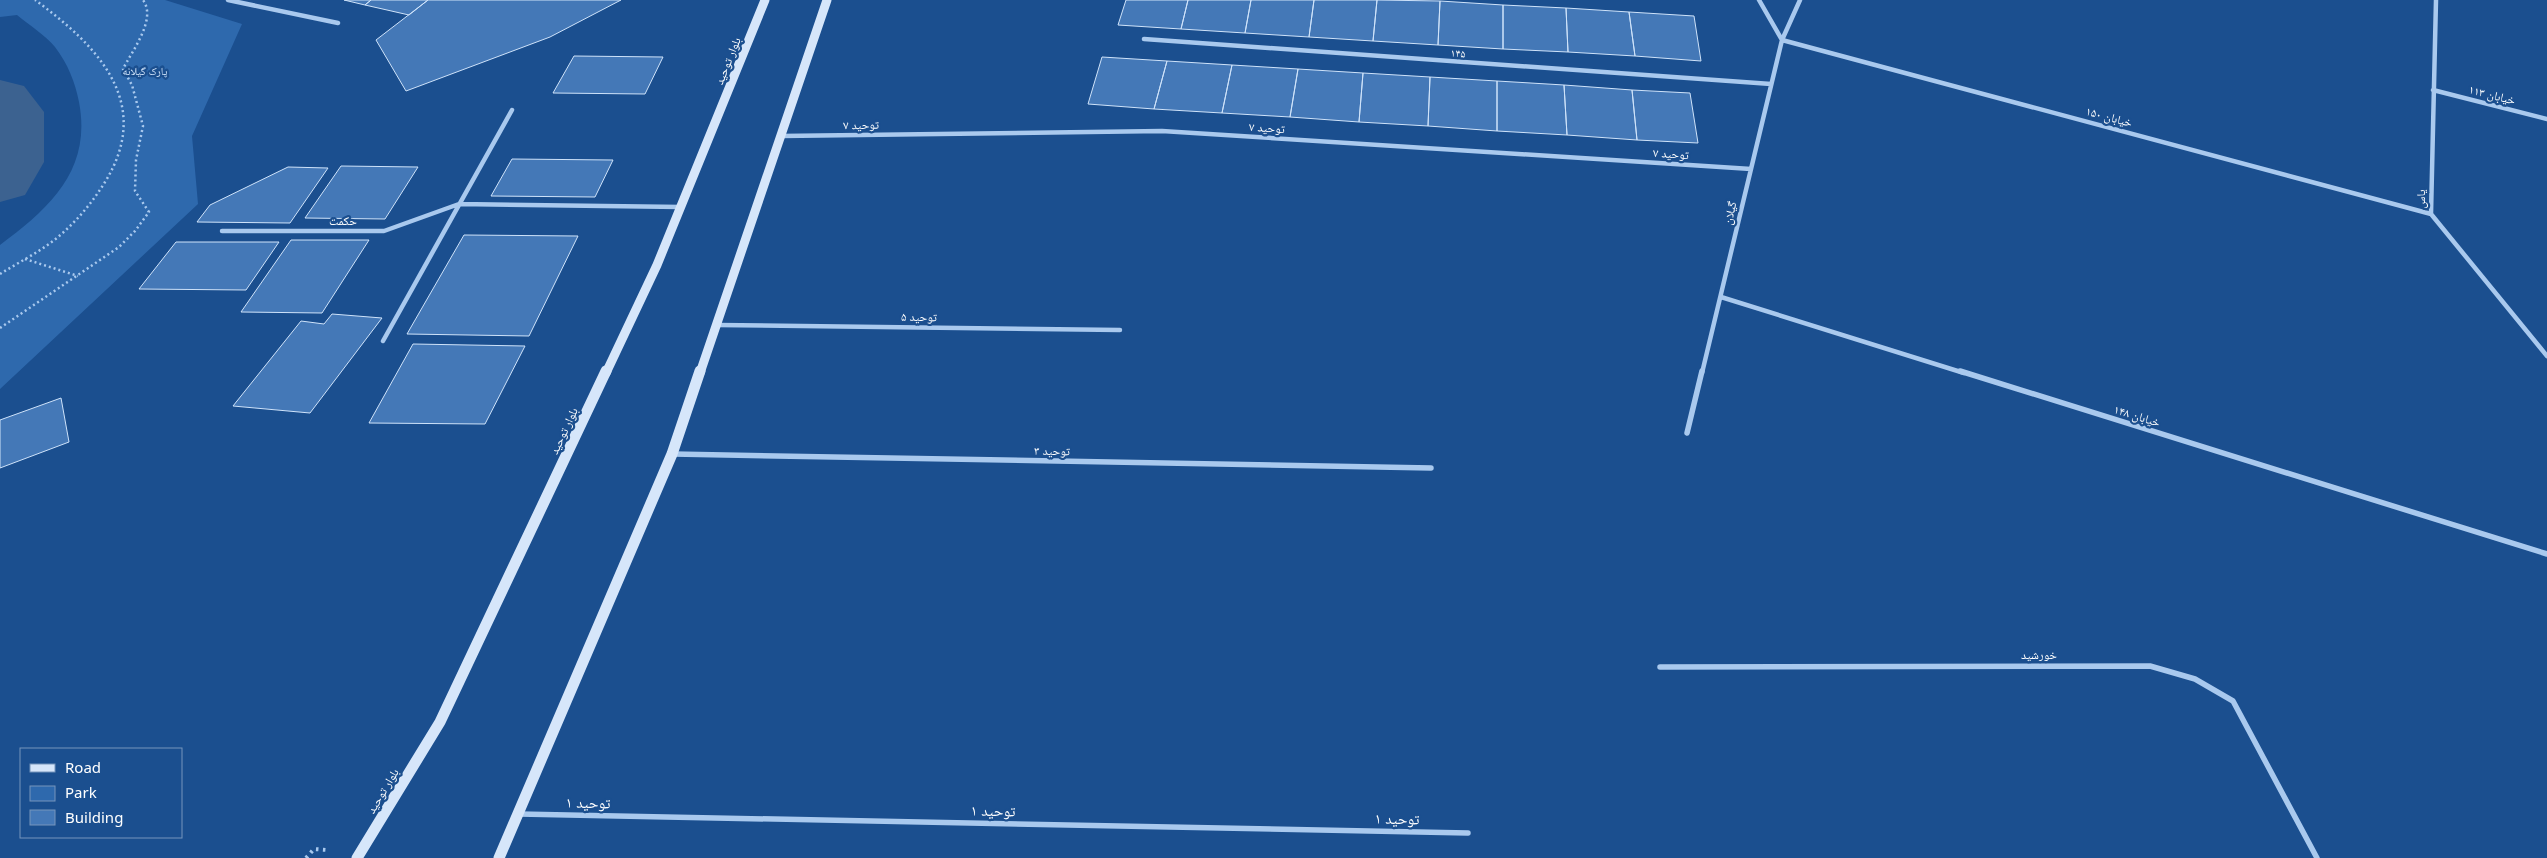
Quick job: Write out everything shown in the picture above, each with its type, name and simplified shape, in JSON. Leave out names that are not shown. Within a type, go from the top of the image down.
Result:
[{"type":"main road","name":"بلوار توحید","points":[[357,858],[440,722],[657,265],[765,0]]},
{"type":"main road","points":[[499,858],[516,814],[672,454],[827,0]]},
{"type":"street","points":[[228,0],[338,23]]},
{"type":"street","points":[[1759,0],[1782,40]]},
{"type":"street","name":"گیلان","points":[[1688,433],[1782,40],[1800,0]]},
{"type":"street","name":"یاس","points":[[2436,0],[2430,214],[2547,356]]},
{"type":"street","name":"۱۴۵","points":[[1144,39],[1771,84]]},
{"type":"street","name":"خیابان ۱۵۰","points":[[1782,40],[2430,214]]},
{"type":"street","name":"خیابان ۱۱۳","points":[[2433,90],[2547,119]]},
{"type":"street","points":[[382,341],[512,110]]},
{"type":"street","name":"توحید ۷","points":[[781,136],[1162,131],[1750,169]]},
{"type":"street","name":"حکمت","points":[[222,231],[384,230],[459,204],[681,206]]},
{"type":"street","name":"خیابان ۱۴۸","points":[[1721,296],[2547,554]]},
{"type":"street","name":"توحید ۵","points":[[717,324],[1120,330]]},
{"type":"street","name":"توحید ۳","points":[[672,454],[1431,468]]},
{"type":"street","name":"خورشید","points":[[1660,667],[2150,666],[2186,676],[2195,679],[2233,702],[2317,858]]},
{"type":"street","name":"توحید ۱","points":[[516,814],[1468,832]]},
{"type":"path","points":[[0,274],[63,233],[100,189],[112,168],[125,127],[124,108],[119,92],[101,63],[80,37],[35,0]]},
{"type":"path","points":[[0,328],[19,310],[78,276],[138,230],[149,212],[135,191],[136,160],[143,126],[132,85],[123,69],[147,21],[148,7],[143,0]]},
{"type":"path","points":[[25,258],[78,276]]},
{"type":"green space","name":"پارک گیلانه","points":[[0,0],[165,0],[242,24],[192,136],[198,204],[0,389],[0,245],[35,217],[63,185],[73,167],[79,148],[81,126],[79,102],[75,87],[60,53],[47,38],[17,15],[0,17]]},
{"type":"building","points":[[344,0],[371,0],[365,5]]},
{"type":"building","points":[[371,0],[428,0],[409,15],[365,5]]},
{"type":"building","points":[[428,0],[621,0],[550,37],[406,91],[376,40]]},
{"type":"building","points":[[1126,0],[1188,0],[1181,29],[1118,25]]},
{"type":"building","points":[[1188,0],[1251,0],[1245,33],[1181,29]]},
{"type":"building","points":[[1251,0],[1314,0],[1309,37],[1245,33]]},
{"type":"building","points":[[1314,0],[1377,0],[1373,41],[1309,37]]},
{"type":"building","points":[[1377,0],[1440,1],[1438,45],[1373,41]]},
{"type":"building","points":[[1440,1],[1503,5],[1503,49],[1438,45]]},
{"type":"building","points":[[1503,5],[1566,8],[1568,52],[1503,49]]},
{"type":"building","points":[[1566,8],[1629,12],[1635,56],[1568,52]]},
{"type":"building","points":[[1629,12],[1694,16],[1701,61],[1635,56]]},
{"type":"building","points":[[574,56],[663,57],[645,94],[553,93]]},
{"type":"building","points":[[1102,57],[1167,61],[1154,109],[1088,104]]},
{"type":"building","points":[[1167,61],[1232,65],[1222,113],[1154,109]]},
{"type":"building","points":[[1232,65],[1298,69],[1290,117],[1222,113]]},
{"type":"building","points":[[1298,69],[1363,73],[1359,122],[1290,117]]},
{"type":"building","points":[[1363,73],[1430,77],[1428,126],[1359,122]]},
{"type":"building","points":[[1430,77],[1497,81],[1497,131],[1428,126]]},
{"type":"building","points":[[1497,81],[1564,85],[1567,135],[1497,131]]},
{"type":"building","points":[[1564,85],[1632,90],[1637,140],[1567,135]]},
{"type":"building","points":[[1632,90],[1690,93],[1698,143],[1637,140]]},
{"type":"building","points":[[512,159],[613,160],[595,197],[491,196]]},
{"type":"building","points":[[341,166],[418,167],[385,219],[305,218]]},
{"type":"building","points":[[288,167],[328,168],[290,223],[197,222],[210,205]]},
{"type":"building","points":[[464,235],[578,236],[529,336],[407,334]]},
{"type":"building","points":[[291,240],[369,240],[322,313],[241,312]]},
{"type":"building","points":[[176,242],[279,242],[246,290],[139,289]]},
{"type":"building","points":[[332,314],[382,318],[310,413],[233,406],[301,321],[324,324]]},
{"type":"building","points":[[413,344],[525,346],[485,424],[369,423]]},
{"type":"building","points":[[61,398],[69,442],[0,468],[0,420]]},
{"type":"waterway","points":[[0,101],[10,112],[9,162],[0,179]]}]
